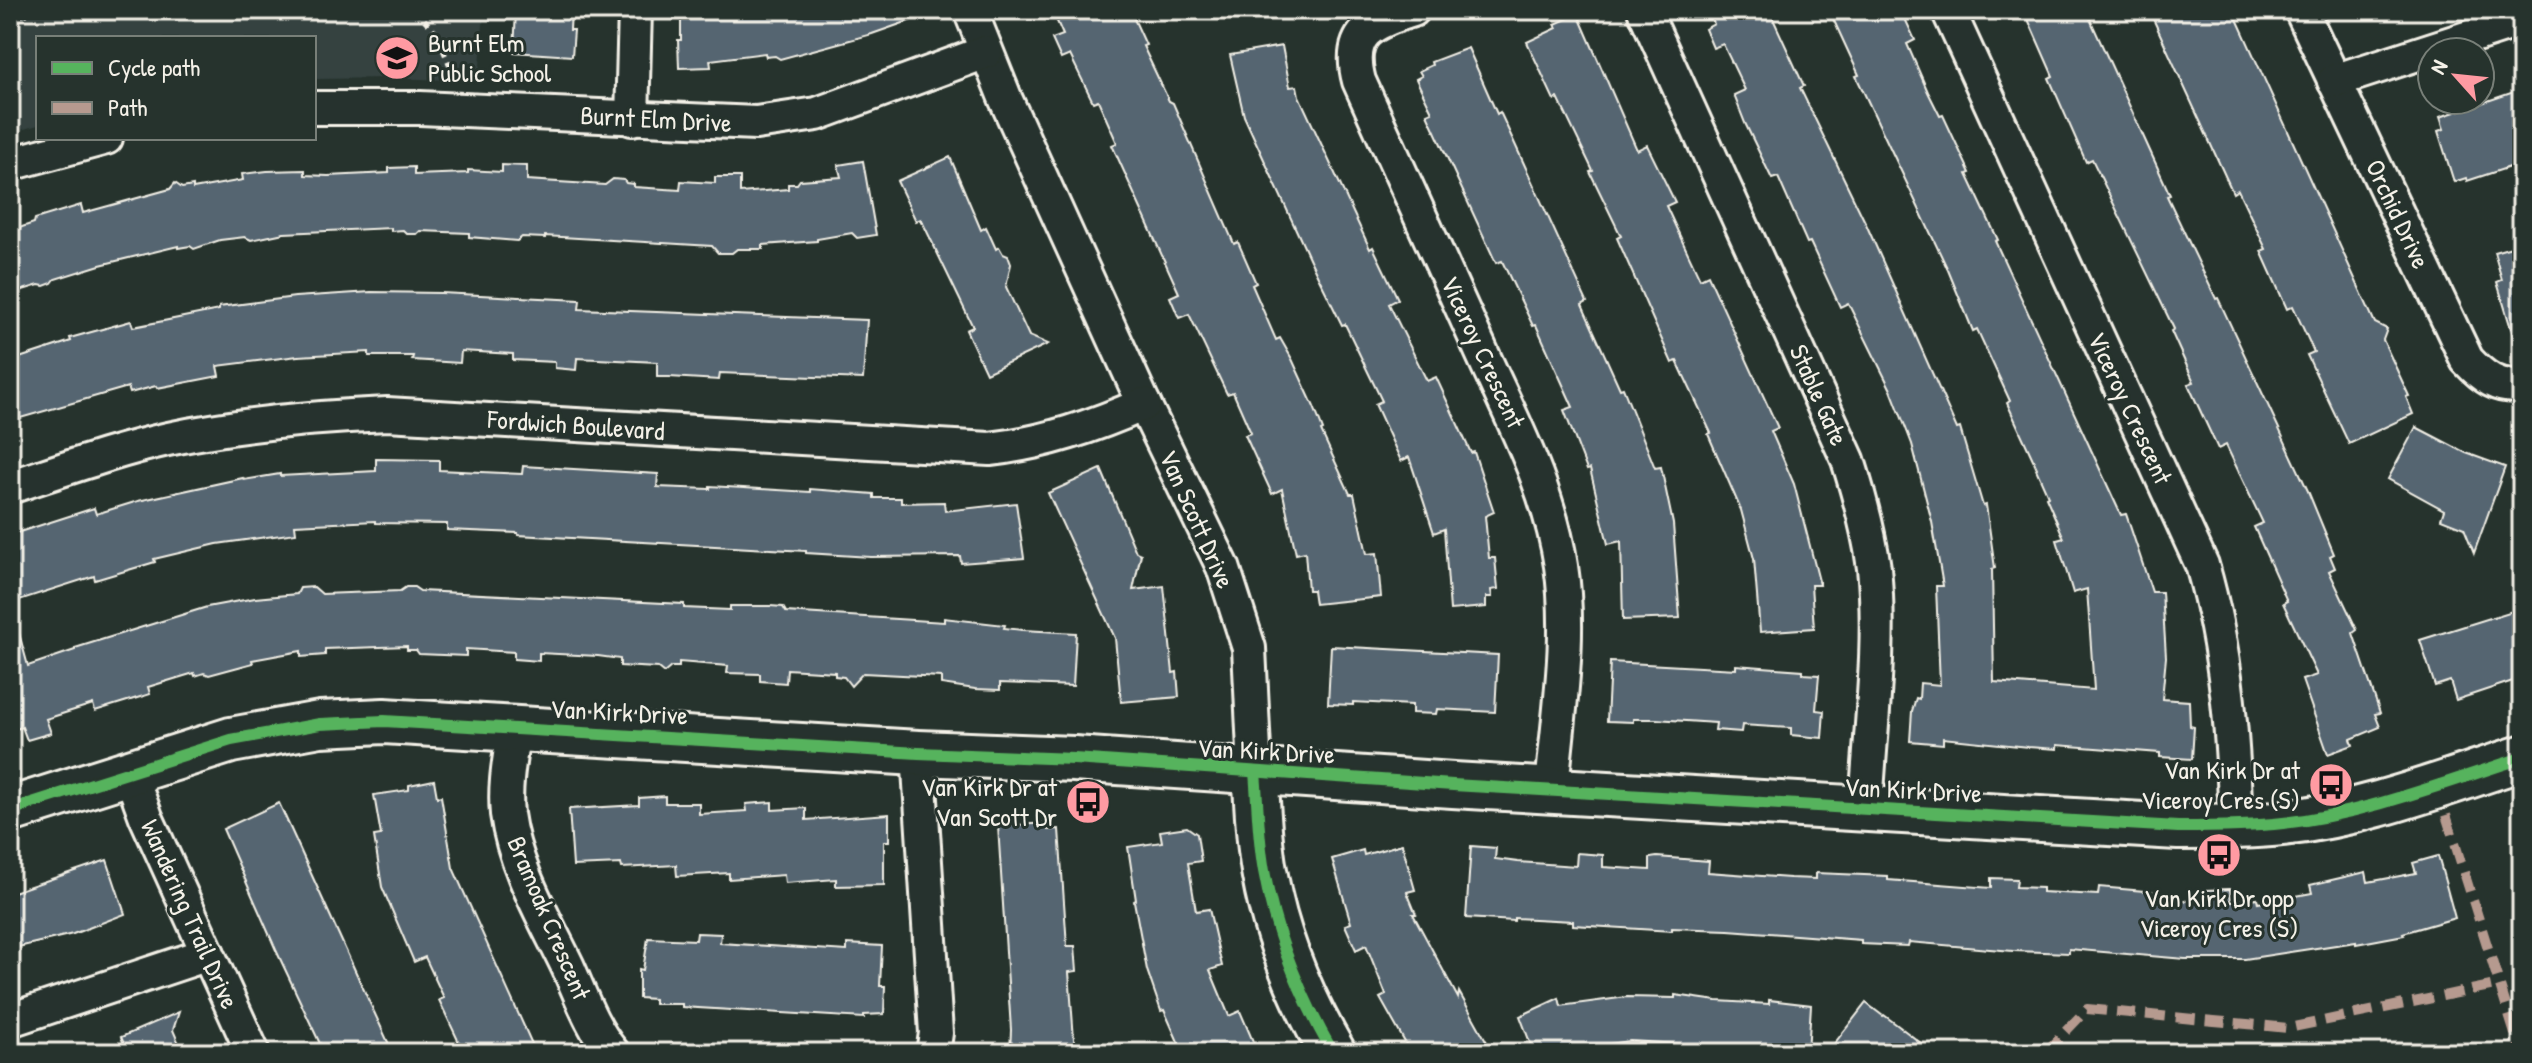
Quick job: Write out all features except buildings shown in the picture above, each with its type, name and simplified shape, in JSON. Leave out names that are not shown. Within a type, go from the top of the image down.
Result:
[{"type":"street","points":[[632,119],[635,10]]},
{"type":"street","name":"Van Scott Drive","points":[[970,10],[1144,404],[1223,567],[1249,648],[1260,847],[1272,907],[1295,975],[1333,1053]]},
{"type":"street","name":"Viceroy Crescent","points":[[1413,10],[1374,26],[1360,38],[1353,60],[1359,81],[1524,439],[1553,522],[1561,565],[1565,622],[1552,789]]},
{"type":"street","name":"Stable Gate","points":[[1644,10],[1848,460],[1861,504],[1870,545],[1875,601],[1866,809]]},
{"type":"street","name":"Viceroy Crescent","points":[[1948,10],[2202,565],[2216,613],[2228,685],[2236,827]]},
{"type":"street","name":"Orchid Drive","points":[[2301,10],[2467,360],[2486,380],[2522,385]]},
{"type":"street","points":[[2334,81],[2522,20]]},
{"type":"street","name":"Burnt Elm Drive","points":[[316,108],[434,108],[727,124],[790,119],[840,107],[986,52]]},
{"type":"street","points":[[10,164],[99,140]]},
{"type":"street","name":"Fordwich Boulevard","points":[[10,487],[113,453],[167,440],[291,419],[387,414],[990,449],[1033,443],[1094,426],[1144,404]]},
{"type":"street","name":"Van Kirk Drive","points":[[10,810],[231,740],[320,724],[384,721],[918,753],[1074,759],[2178,827],[2286,823],[2364,808],[2522,758]]},
{"type":"street","name":"Bramoak Crescent","points":[[514,729],[507,778],[511,835],[534,895],[594,1025],[613,1053]]},
{"type":"street","points":[[918,753],[936,1033],[933,1053]]},
{"type":"street","name":"Wandering Trail Drive","points":[[130,773],[146,817],[253,1053]]},
{"type":"street","points":[[10,1020],[208,954]]},
{"type":"path","points":[[10,18],[43,10]]},
{"type":"path","points":[[416,11],[435,31],[458,84]]},
{"type":"shaded area","name":"Burnt Elm Public School","points":[[10,10],[484,10],[479,81],[316,79],[316,36],[36,36],[36,126],[10,133]]},
{"type":"marked path","points":[[2446,815],[2521,1053]]},
{"type":"marked path","points":[[2045,1053],[2087,1009],[2289,1028],[2500,984]]},
{"type":"cycle path","points":[[10,810],[231,740],[320,724],[384,721],[918,753],[1074,759],[1453,785],[2178,827],[2270,824],[2344,813],[2522,758]]},
{"type":"cycle path","points":[[1255,772],[1263,863],[1276,922],[1301,990],[1333,1053]]},
{"type":"place","name":"Burnt Elm Public School","points":[[397,58]]},
{"type":"place","name":"Van Kirk Dr at Viceroy Cres (S)","points":[[2331,785]]},
{"type":"place","name":"Van Kirk Dr at Van Scott Dr","points":[[1088,802]]},
{"type":"place","name":"Van Kirk Dr opp Viceroy Cres (S)","points":[[2219,855]]}]
